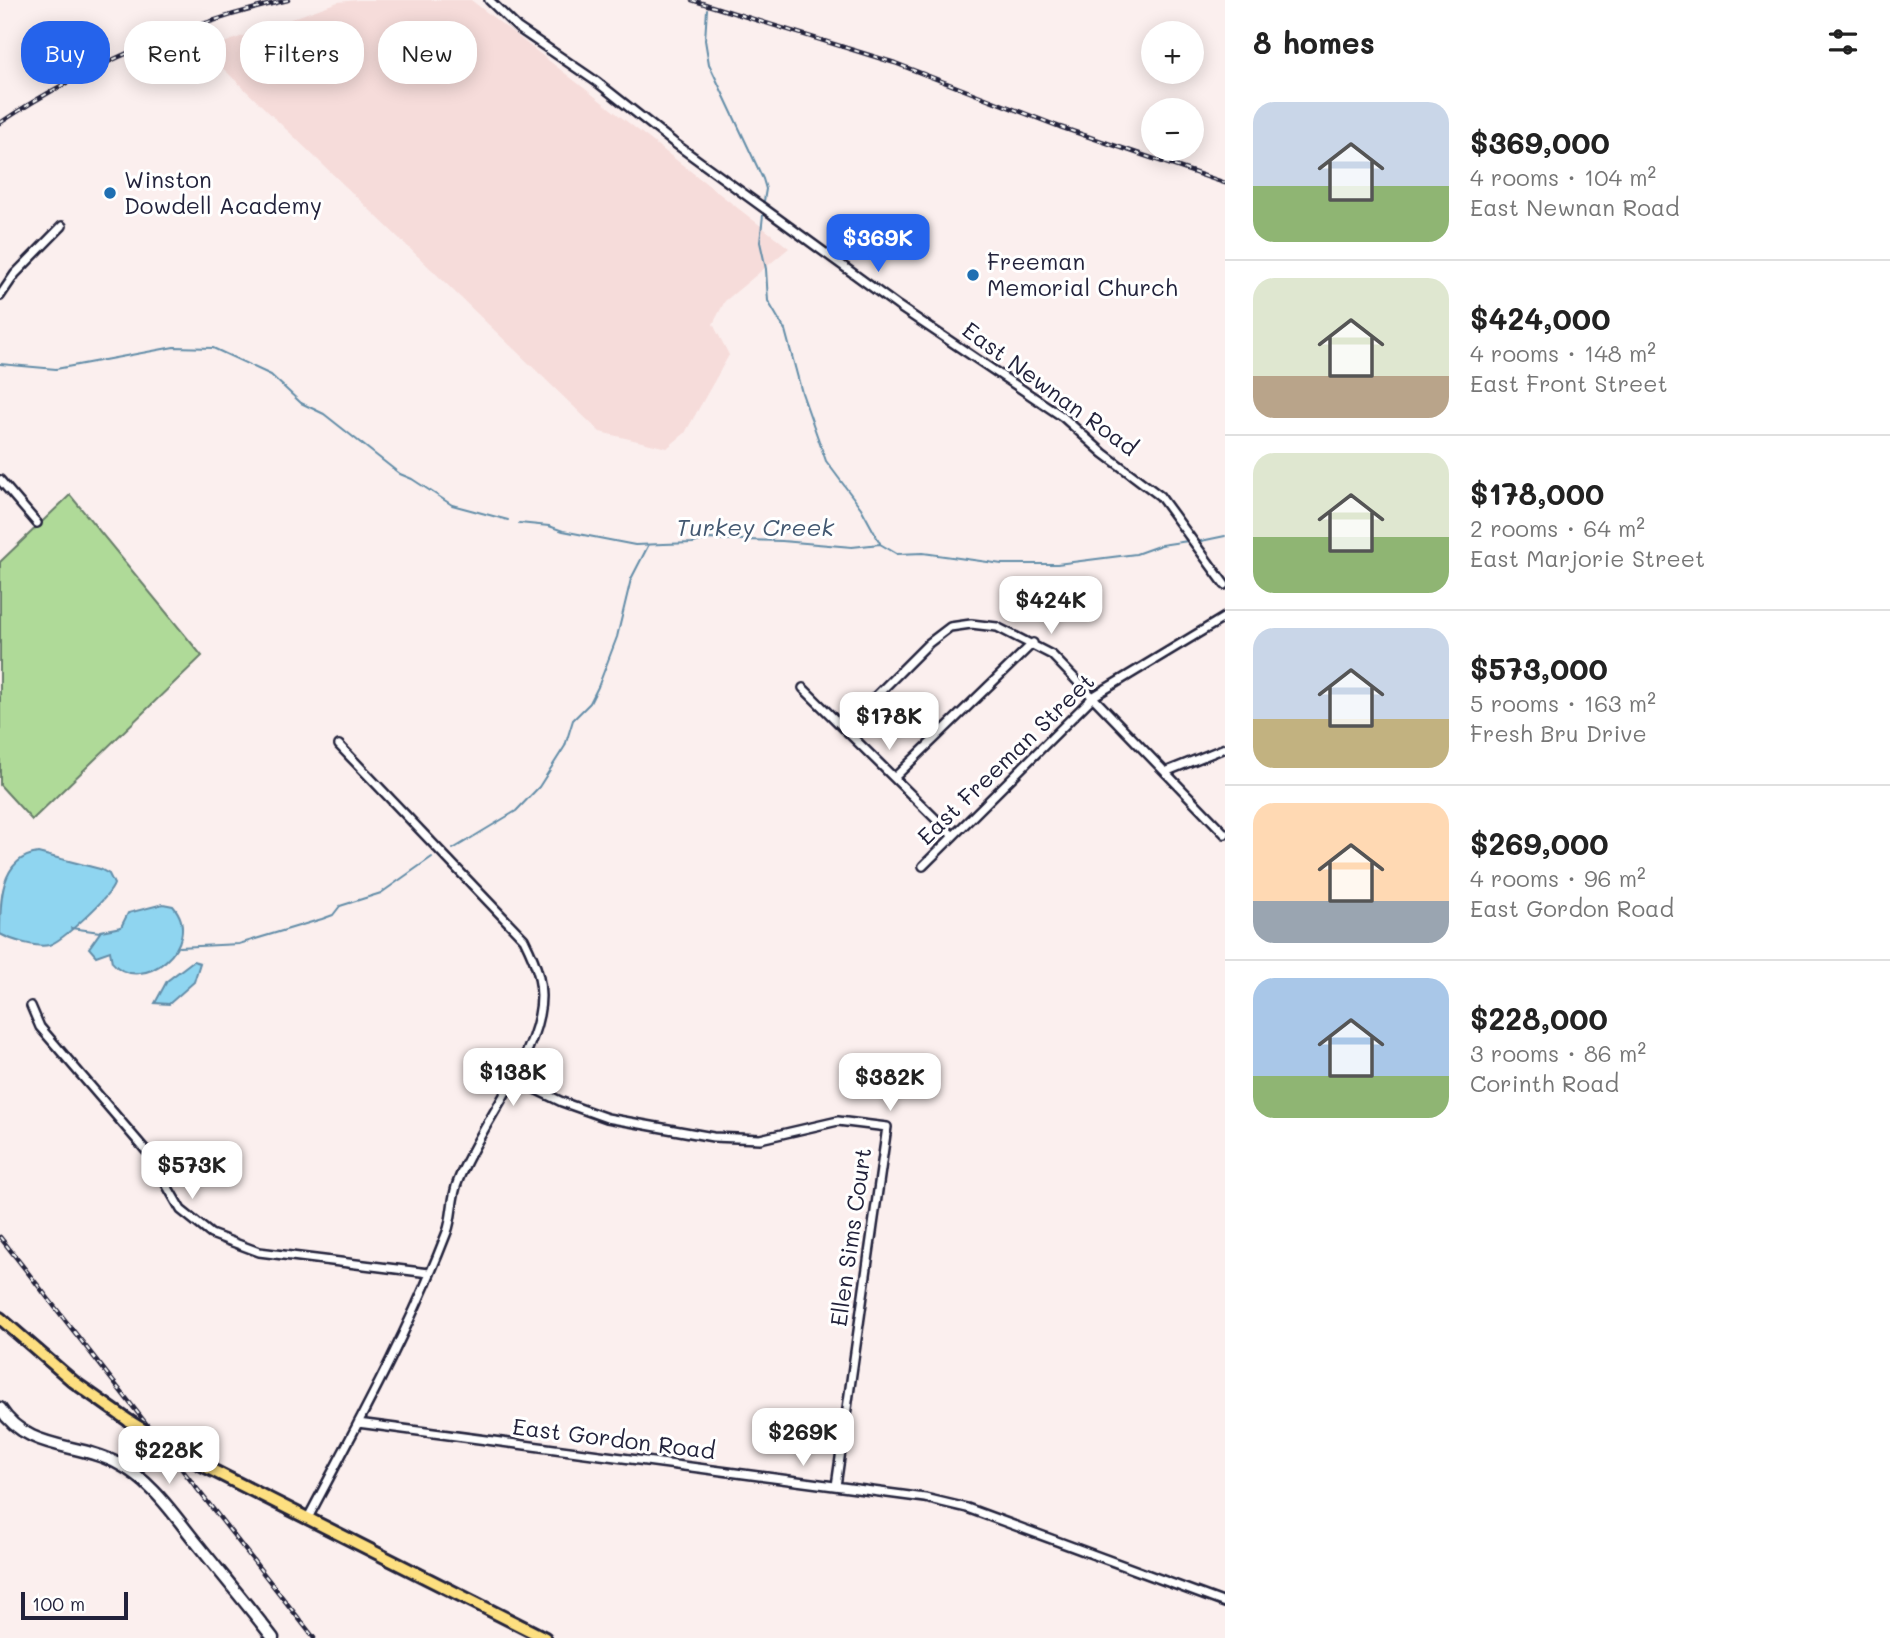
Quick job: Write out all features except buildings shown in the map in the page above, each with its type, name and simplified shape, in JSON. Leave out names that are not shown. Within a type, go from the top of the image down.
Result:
[{"type":"main road","points":[[0,1318],[74,1382],[129,1421],[194,1461],[545,1638]]},
{"type":"street","name":"East Newnan Road","points":[[489,0],[518,28],[597,82],[847,269],[1069,422],[1103,453],[1160,496],[1225,585]]},
{"type":"street","points":[[0,296],[15,274],[62,226]]},
{"type":"street","points":[[0,480],[37,523]]},
{"type":"street","name":"East Freeman Street","points":[[923,866],[1094,696],[1225,617]]},
{"type":"street","points":[[845,727],[929,643],[950,627],[971,624],[997,627],[1052,655],[1225,834]]},
{"type":"street","points":[[895,777],[1033,643]]},
{"type":"street","points":[[803,688],[953,836]]},
{"type":"street","points":[[308,1518],[358,1423],[429,1273],[448,1230],[457,1182],[535,1032],[542,994],[538,968],[524,939],[339,745]]},
{"type":"street","points":[[1165,772],[1225,748]]},
{"type":"street","points":[[31,1006],[40,1027],[148,1153],[181,1210],[211,1234],[259,1252],[429,1273]]},
{"type":"street","name":"Ellen Sims Court","points":[[512,1078],[562,1102],[607,1118],[713,1137],[760,1139],[838,1121],[887,1127],[836,1486]]},
{"type":"street","points":[[0,1408],[9,1420],[28,1436],[99,1455],[139,1477],[165,1503],[273,1638]]},
{"type":"street","name":"East Gordon Road","points":[[358,1423],[925,1498],[967,1508],[1225,1603]]},
{"type":"shaded area","points":[[471,0],[789,248],[725,301],[713,324],[729,355],[685,433],[667,448],[600,432],[226,71],[226,42],[240,37],[240,84],[364,84],[364,21],[285,21],[338,2]]},
{"type":"green space","points":[[70,495],[202,656],[32,820],[0,785],[0,562]]},
{"type":"water","points":[[38,853],[100,869],[109,874],[114,884],[95,908],[74,927],[55,942],[44,946],[24,943],[0,934],[2,896],[9,872],[25,857]]},
{"type":"water","points":[[163,904],[173,906],[181,921],[181,936],[176,950],[152,970],[138,973],[124,971],[112,962],[110,951],[96,956],[89,948],[101,931],[121,927],[128,913]]},
{"type":"water","points":[[193,961],[200,963],[194,982],[169,1004],[155,1003],[167,981]]},
{"type":"waterway","points":[[707,9],[705,40],[709,64],[763,179],[766,189],[764,201]]},
{"type":"waterway","points":[[763,215],[760,242],[766,269],[768,301],[785,330],[802,393],[826,461],[861,508],[880,543]]},
{"type":"waterway","points":[[0,364],[56,369],[174,347],[213,348],[271,375],[301,403],[324,414],[400,474],[452,505],[508,520]]},
{"type":"waterway","name":"Turkey Creek","points":[[519,523],[549,526],[635,545],[693,543],[708,539],[782,541],[852,547],[880,544],[897,554],[923,553],[1002,564],[1057,564],[1136,554],[1161,545],[1188,541]]},
{"type":"waterway","name":"Turkey Creek","points":[[1201,541],[1225,536]]},
{"type":"waterway","name":"Turkey Creek","points":[[453,849],[516,811],[539,787],[565,746],[573,720],[590,703],[598,687],[617,637],[631,579],[648,546]]},
{"type":"waterway","name":"Turkey Creek","points":[[179,947],[239,944],[322,919],[333,915],[340,906],[381,893],[432,857]]},
{"type":"waterway","name":"Turkey Creek","points":[[71,928],[100,932]]},
{"type":"railway","points":[[0,123],[67,83],[138,48],[212,21],[288,0]]},
{"type":"railway","points":[[692,0],[895,63],[1060,127],[1225,183]]},
{"type":"railway","points":[[0,1237],[314,1638]]},
{"type":"place","name":"Winston Dowdell Academy","points":[[110,193]]},
{"type":"place","name":"Freeman Memorial Church","points":[[973,275]]}]
